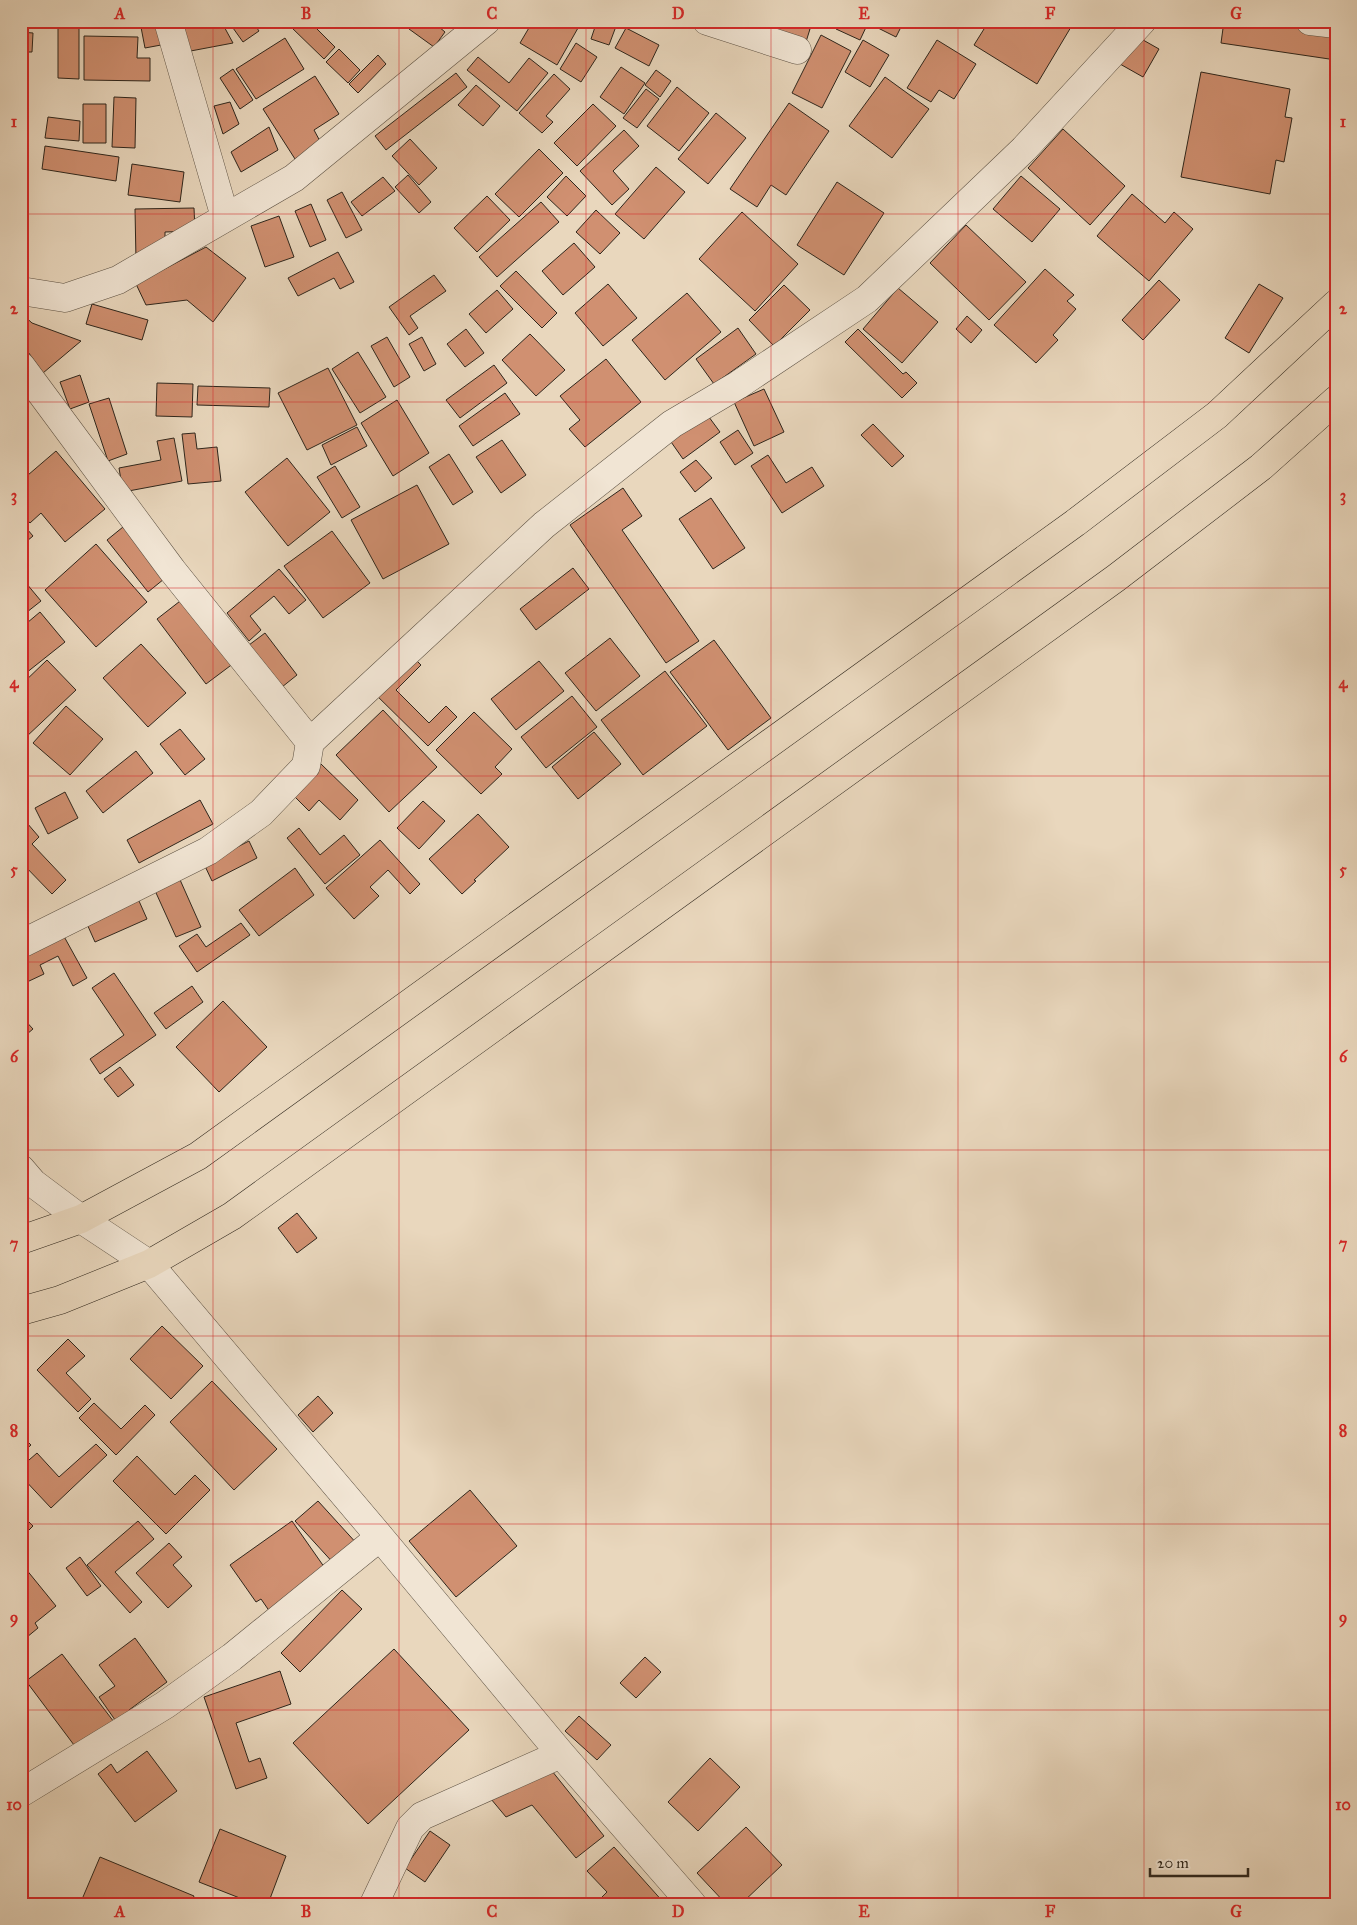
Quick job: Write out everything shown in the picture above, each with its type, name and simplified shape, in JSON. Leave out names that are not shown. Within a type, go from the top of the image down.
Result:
[{"type":"main road","points":[[21,1240],[81,1219],[198,1156],[1075,523],[1217,415],[1336,304]]},
{"type":"main road","points":[[21,1312],[60,1300],[149,1264],[232,1216],[1116,578],[1261,468],[1336,400]]},
{"type":"street","points":[[168,21],[225,218]]},
{"type":"street","points":[[21,291],[65,298],[118,280],[294,178],[486,21]]},
{"type":"street","points":[[707,21],[797,50]]},
{"type":"street","points":[[21,944],[208,851],[261,813],[306,766],[310,742],[544,525],[672,424],[738,385],[867,298],[1024,150],[1142,21]]},
{"type":"street","points":[[1310,21],[1336,24]]},
{"type":"street","points":[[21,366],[172,570],[310,742]]},
{"type":"street","points":[[21,1169],[33,1183],[81,1219],[149,1264],[561,1754],[692,1904]]},
{"type":"street","points":[[21,1792],[165,1705],[232,1658],[380,1537]]},
{"type":"street","points":[[374,1904],[410,1828],[422,1816],[561,1754]]},
{"type":"building","points":[[156,21],[161,45],[145,48],[140,22]]},
{"type":"building","points":[[173,21],[221,21],[233,43],[180,53]]},
{"type":"building","points":[[228,21],[252,21],[259,31],[243,42]]},
{"type":"building","points":[[297,21],[309,21],[335,47],[324,59],[291,27]]},
{"type":"building","points":[[415,21],[432,21],[445,32],[434,47],[409,29]]},
{"type":"building","points":[[533,21],[567,21],[578,28],[557,65],[520,43]]},
{"type":"building","points":[[597,21],[618,21],[609,45],[591,39]]},
{"type":"building","points":[[749,21],[784,21],[810,29],[805,45]]},
{"type":"building","points":[[840,21],[904,21],[896,37],[868,23],[860,40],[836,29]]},
{"type":"building","points":[[989,21],[1062,21],[1071,27],[1037,84],[974,45]]},
{"type":"building","points":[[1224,21],[1254,21],[1336,33],[1336,60],[1221,43]]},
{"type":"building","points":[[58,25],[79,26],[79,79],[58,78]]},
{"type":"building","points":[[626,28],[659,45],[649,66],[615,48]]},
{"type":"building","points":[[21,32],[33,33],[32,52],[21,52]]},
{"type":"building","points":[[821,35],[851,51],[822,108],[792,93]]},
{"type":"building","points":[[84,36],[138,37],[137,58],[150,58],[150,81],[84,80]]},
{"type":"building","points":[[1136,36],[1159,49],[1143,77],[1120,64]]},
{"type":"building","points":[[285,38],[304,69],[256,99],[236,69]]},
{"type":"building","points":[[863,40],[889,55],[870,87],[845,72]]},
{"type":"building","points":[[937,40],[976,64],[954,99],[939,90],[931,102],[907,88]]},
{"type":"building","points":[[576,43],[597,57],[581,82],[560,69]]},
{"type":"building","points":[[339,49],[360,70],[348,83],[326,62]]},
{"type":"building","points":[[378,55],[386,64],[358,93],[349,84]]},
{"type":"building","points":[[478,57],[509,83],[529,58],[548,73],[517,111],[467,70]]},
{"type":"building","points":[[621,67],[645,83],[624,114],[600,97]]},
{"type":"building","points":[[233,69],[253,100],[240,109],[220,78]]},
{"type":"building","points":[[656,70],[671,81],[660,97],[645,85]]},
{"type":"building","points":[[1201,72],[1290,89],[1285,117],[1292,118],[1284,162],[1276,160],[1270,194],[1181,177]]},
{"type":"building","points":[[456,73],[467,87],[386,150],[375,136]]},
{"type":"building","points":[[554,74],[570,89],[546,116],[553,122],[542,133],[519,113]]},
{"type":"building","points":[[315,76],[339,114],[314,130],[321,143],[295,159],[263,109]]},
{"type":"building","points":[[885,77],[929,109],[892,158],[849,126]]},
{"type":"building","points":[[476,85],[500,106],[483,126],[458,105]]},
{"type":"building","points":[[677,87],[709,113],[679,151],[647,126]]},
{"type":"building","points":[[646,89],[659,99],[637,128],[623,118]]},
{"type":"building","points":[[114,97],[136,98],[135,148],[112,147]]},
{"type":"building","points":[[230,102],[239,124],[223,134],[214,106]]},
{"type":"building","points":[[789,103],[829,131],[786,195],[771,185],[757,207],[730,189]]},
{"type":"building","points":[[83,104],[106,104],[106,143],[83,143]]},
{"type":"building","points":[[593,104],[616,126],[577,166],[554,143]]},
{"type":"building","points":[[716,113],[746,138],[708,184],[678,159]]},
{"type":"building","points":[[48,117],[80,121],[79,141],[45,138]]},
{"type":"building","points":[[269,127],[278,150],[241,172],[231,152]]},
{"type":"building","points":[[1063,129],[1125,186],[1090,225],[1028,168]]},
{"type":"building","points":[[624,130],[639,146],[613,171],[629,189],[612,205],[580,171]]},
{"type":"building","points":[[410,139],[437,168],[419,185],[392,156]]},
{"type":"building","points":[[45,146],[119,157],[116,181],[42,169]]},
{"type":"building","points":[[539,149],[563,173],[519,217],[495,194]]},
{"type":"building","points":[[132,164],[184,172],[180,202],[128,195]]},
{"type":"building","points":[[656,167],[685,192],[644,239],[615,214]]},
{"type":"building","points":[[408,175],[431,202],[419,213],[395,187]]},
{"type":"building","points":[[566,176],[586,196],[567,216],[547,197]]},
{"type":"building","points":[[1021,176],[1060,209],[1032,242],[993,209]]},
{"type":"building","points":[[383,177],[395,191],[362,216],[351,202]]},
{"type":"building","points":[[837,182],[884,213],[844,275],[797,245]]},
{"type":"building","points":[[342,192],[362,230],[346,238],[327,200]]},
{"type":"building","points":[[1132,194],[1165,223],[1174,212],[1193,229],[1149,281],[1097,236]]},
{"type":"building","points":[[487,196],[510,220],[477,252],[454,228]]},
{"type":"building","points":[[541,202],[559,222],[497,277],[479,257]]},
{"type":"building","points":[[311,204],[326,240],[310,247],[295,211]]},
{"type":"building","points":[[194,208],[195,231],[165,232],[165,249],[136,260],[135,209]]},
{"type":"building","points":[[596,210],[620,233],[600,254],[576,232]]},
{"type":"building","points":[[742,212],[798,264],[755,311],[699,259]]},
{"type":"building","points":[[279,216],[294,257],[265,267],[251,226]]},
{"type":"building","points":[[966,225],[1026,282],[989,320],[930,263]]},
{"type":"building","points":[[574,243],[595,267],[563,295],[542,271]]},
{"type":"building","points":[[206,247],[246,278],[213,322],[187,300],[146,305],[136,284]]},
{"type":"building","points":[[338,252],[354,282],[340,289],[334,278],[298,296],[288,278]]},
{"type":"building","points":[[1045,269],[1074,295],[1067,301],[1076,309],[1053,335],[1058,340],[1036,363],[994,325]]},
{"type":"building","points":[[516,271],[557,313],[542,328],[500,286]]},
{"type":"building","points":[[434,275],[446,291],[410,316],[418,328],[409,335],[389,307]]},
{"type":"building","points":[[1159,280],[1180,300],[1143,340],[1122,320]]},
{"type":"building","points":[[608,284],[637,318],[603,346],[575,313]]},
{"type":"building","points":[[1259,284],[1283,298],[1249,353],[1225,338]]},
{"type":"building","points":[[784,285],[810,310],[774,346],[749,320]]},
{"type":"building","points":[[898,288],[938,322],[902,363],[863,329]]},
{"type":"building","points":[[497,290],[513,309],[486,333],[469,314]]},
{"type":"building","points":[[687,293],[721,332],[665,380],[632,340]]},
{"type":"building","points":[[92,304],[148,320],[142,340],[86,324]]},
{"type":"building","points":[[21,313],[32,323],[81,341],[43,373],[21,342]]},
{"type":"building","points":[[967,316],[982,330],[971,343],[956,329]]},
{"type":"building","points":[[738,328],[756,354],[714,384],[696,359]]},
{"type":"building","points":[[466,329],[484,353],[465,367],[447,344]]},
{"type":"building","points":[[858,329],[903,374],[906,372],[917,383],[902,398],[845,342]]},
{"type":"building","points":[[530,334],[565,370],[536,396],[502,360]]},
{"type":"building","points":[[387,337],[410,377],[394,387],[371,346]]},
{"type":"building","points":[[422,337],[436,364],[424,371],[409,344]]},
{"type":"building","points":[[358,352],[386,397],[360,413],[332,369]]},
{"type":"building","points":[[606,359],[641,402],[585,447],[569,429],[580,420],[560,396]]},
{"type":"building","points":[[494,365],[507,383],[460,418],[446,400]]},
{"type":"building","points":[[328,368],[357,425],[307,450],[278,393]]},
{"type":"building","points":[[80,375],[89,402],[70,409],[60,382]]},
{"type":"building","points":[[157,383],[193,384],[192,417],[156,416]]},
{"type":"building","points":[[198,386],[270,388],[269,407],[197,405]]},
{"type":"building","points":[[764,389],[784,432],[754,446],[734,402]]},
{"type":"building","points":[[505,393],[520,414],[473,446],[459,426]]},
{"type":"building","points":[[109,398],[127,454],[108,461],[89,404]]},
{"type":"building","points":[[397,400],[429,453],[393,476],[361,423]]},
{"type":"building","points":[[706,413],[720,432],[683,459],[669,439]]},
{"type":"building","points":[[873,424],[904,456],[892,467],[861,435]]},
{"type":"building","points":[[357,427],[367,446],[331,465],[322,445]]},
{"type":"building","points":[[738,430],[753,453],[735,465],[720,442]]},
{"type":"building","points":[[195,433],[197,449],[217,447],[221,481],[188,484],[182,434]]},
{"type":"building","points":[[174,438],[182,481],[123,492],[119,468],[161,460],[157,441]]},
{"type":"building","points":[[502,440],[526,475],[501,493],[476,457]]},
{"type":"building","points":[[56,451],[105,509],[65,542],[41,513],[30,523],[21,513],[21,481]]},
{"type":"building","points":[[449,454],[473,492],[453,505],[429,467]]},
{"type":"building","points":[[768,455],[786,483],[812,467],[824,486],[782,513],[751,466]]},
{"type":"building","points":[[287,458],[330,512],[288,546],[245,492]]},
{"type":"building","points":[[696,460],[712,478],[695,492],[680,472]]},
{"type":"building","points":[[335,466],[360,507],[342,518],[317,477]]},
{"type":"building","points":[[417,485],[449,544],[383,579],[351,520]]},
{"type":"building","points":[[623,488],[642,516],[622,530],[699,641],[666,663],[570,525]]},
{"type":"building","points":[[711,498],[745,548],[713,569],[679,519]]},
{"type":"building","points":[[21,522],[33,536],[21,546]]},
{"type":"building","points":[[123,527],[164,579],[148,592],[107,540]]},
{"type":"building","points":[[332,531],[370,583],[323,618],[284,566]]},
{"type":"building","points":[[96,544],[147,602],[96,647],[45,590]]},
{"type":"building","points":[[573,568],[589,589],[536,630],[520,609]]},
{"type":"building","points":[[279,569],[306,600],[289,614],[274,596],[250,616],[261,630],[249,641],[227,613]]},
{"type":"building","points":[[21,577],[41,601],[22,616],[21,615]]},
{"type":"building","points":[[184,598],[234,663],[206,684],[157,619]]},
{"type":"building","points":[[40,612],[65,642],[21,677],[21,628]]},
{"type":"building","points":[[265,633],[297,675],[282,687],[249,645]]},
{"type":"building","points":[[610,638],[640,676],[596,711],[565,673]]},
{"type":"building","points":[[714,640],[771,718],[728,750],[670,672]]},
{"type":"building","points":[[141,644],[186,693],[148,727],[103,678]]},
{"type":"building","points":[[408,652],[421,665],[396,690],[429,723],[446,706],[457,717],[428,746],[371,690]]},
{"type":"building","points":[[47,660],[76,690],[25,738],[21,733],[21,685]]},
{"type":"building","points":[[539,661],[564,691],[516,730],[491,699]]},
{"type":"building","points":[[665,671],[707,726],[643,775],[601,720]]},
{"type":"building","points":[[572,696],[597,727],[546,768],[521,737]]},
{"type":"building","points":[[66,706],[103,739],[70,775],[33,743]]},
{"type":"building","points":[[383,710],[437,767],[389,812],[336,755]]},
{"type":"building","points":[[474,712],[512,749],[495,767],[502,774],[481,794],[436,750]]},
{"type":"building","points":[[180,729],[205,759],[185,775],[160,744]]},
{"type":"building","points":[[594,732],[621,764],[578,799],[552,767]]},
{"type":"building","points":[[136,751],[153,773],[103,813],[86,791]]},
{"type":"building","points":[[321,764],[358,800],[340,820],[319,800],[309,811],[292,794]]},
{"type":"building","points":[[65,792],[78,818],[48,834],[35,808]]},
{"type":"building","points":[[200,800],[213,824],[139,863],[127,840]]},
{"type":"building","points":[[423,801],[445,821],[419,849],[397,828]]},
{"type":"building","points":[[478,814],[509,847],[462,894],[429,859]]},
{"type":"building","points":[[27,823],[39,837],[32,844],[66,880],[52,894],[21,862],[21,829]]},
{"type":"building","points":[[299,828],[320,855],[344,835],[360,855],[325,884],[287,838]]},
{"type":"building","points":[[380,840],[420,884],[410,894],[388,870],[370,887],[379,896],[354,919],[326,888]]},
{"type":"building","points":[[249,841],[257,858],[212,881],[204,864]]},
{"type":"building","points":[[295,868],[314,895],[259,936],[239,910]]},
{"type":"building","points":[[177,873],[201,927],[176,937],[152,884]]},
{"type":"building","points":[[135,892],[147,919],[95,942],[83,915]]},
{"type":"building","points":[[241,923],[250,935],[197,972],[179,946],[197,934],[206,947]]},
{"type":"building","points":[[61,931],[87,978],[73,986],[58,956],[40,965],[44,974],[27,982],[21,971],[21,952]]},
{"type":"building","points":[[114,973],[156,1035],[100,1074],[90,1059],[124,1035],[92,988]]},
{"type":"building","points":[[192,986],[203,1002],[166,1029],[154,1013]]},
{"type":"building","points":[[223,1001],[267,1047],[219,1092],[176,1047]]},
{"type":"building","points":[[21,1016],[33,1029],[21,1039]]},
{"type":"building","points":[[120,1067],[134,1085],[118,1097],[104,1079]]},
{"type":"building","points":[[297,1213],[317,1238],[297,1253],[278,1228]]},
{"type":"building","points":[[162,1326],[203,1366],[171,1399],[130,1359]]},
{"type":"building","points":[[68,1339],[85,1356],[66,1373],[91,1399],[78,1412],[37,1370]]},
{"type":"building","points":[[212,1381],[277,1449],[234,1490],[170,1422]]},
{"type":"building","points":[[318,1396],[333,1413],[313,1432],[298,1415]]},
{"type":"building","points":[[94,1403],[121,1429],[145,1405],[155,1415],[116,1455],[79,1418]]},
{"type":"building","points":[[21,1435],[31,1445],[21,1454]]},
{"type":"building","points":[[96,1444],[107,1455],[51,1508],[21,1476],[21,1467],[37,1453],[59,1477]]},
{"type":"building","points":[[137,1456],[175,1495],[195,1475],[210,1490],[166,1534],[113,1481]]},
{"type":"building","points":[[470,1490],[517,1546],[456,1597],[409,1541]]},
{"type":"building","points":[[318,1501],[359,1546],[336,1566],[295,1521]]},
{"type":"building","points":[[21,1514],[33,1526],[21,1538]]},
{"type":"building","points":[[138,1521],[154,1539],[115,1572],[142,1602],[130,1613],[87,1565]]},
{"type":"building","points":[[292,1521],[327,1571],[270,1612],[261,1599],[256,1602],[230,1565]]},
{"type":"building","points":[[169,1543],[182,1557],[173,1565],[192,1586],[168,1608],[136,1573]]},
{"type":"building","points":[[80,1557],[101,1586],[87,1596],[66,1568]]},
{"type":"building","points":[[21,1563],[56,1606],[35,1623],[38,1628],[21,1642]]},
{"type":"building","points":[[342,1590],[362,1609],[300,1672],[281,1653]]},
{"type":"building","points":[[135,1638],[167,1682],[129,1710],[134,1716],[120,1727],[99,1697],[115,1686],[99,1665]]},
{"type":"building","points":[[394,1649],[469,1730],[368,1824],[293,1743]]},
{"type":"building","points":[[62,1654],[114,1722],[77,1749],[26,1681]]},
{"type":"building","points":[[645,1657],[661,1672],[636,1698],[620,1683]]},
{"type":"building","points":[[280,1671],[291,1704],[236,1723],[249,1762],[260,1758],[267,1778],[236,1789],[204,1697]]},
{"type":"building","points":[[579,1716],[611,1745],[597,1760],[565,1731]]},
{"type":"building","points":[[147,1751],[177,1791],[135,1822],[98,1774],[111,1764],[117,1773]]},
{"type":"building","points":[[710,1758],[740,1787],[698,1831],[668,1802]]},
{"type":"building","points":[[552,1771],[604,1836],[576,1858],[532,1805],[506,1817],[491,1799]]},
{"type":"building","points":[[746,1827],[782,1865],[741,1904],[726,1904],[697,1873]]},
{"type":"building","points":[[220,1829],[286,1856],[268,1904],[255,1904],[199,1882]]},
{"type":"building","points":[[430,1831],[450,1845],[425,1882],[405,1868]]},
{"type":"building","points":[[614,1847],[665,1904],[595,1904],[607,1892],[587,1871]]},
{"type":"building","points":[[100,1857],[194,1896],[191,1904],[80,1904]]}]
